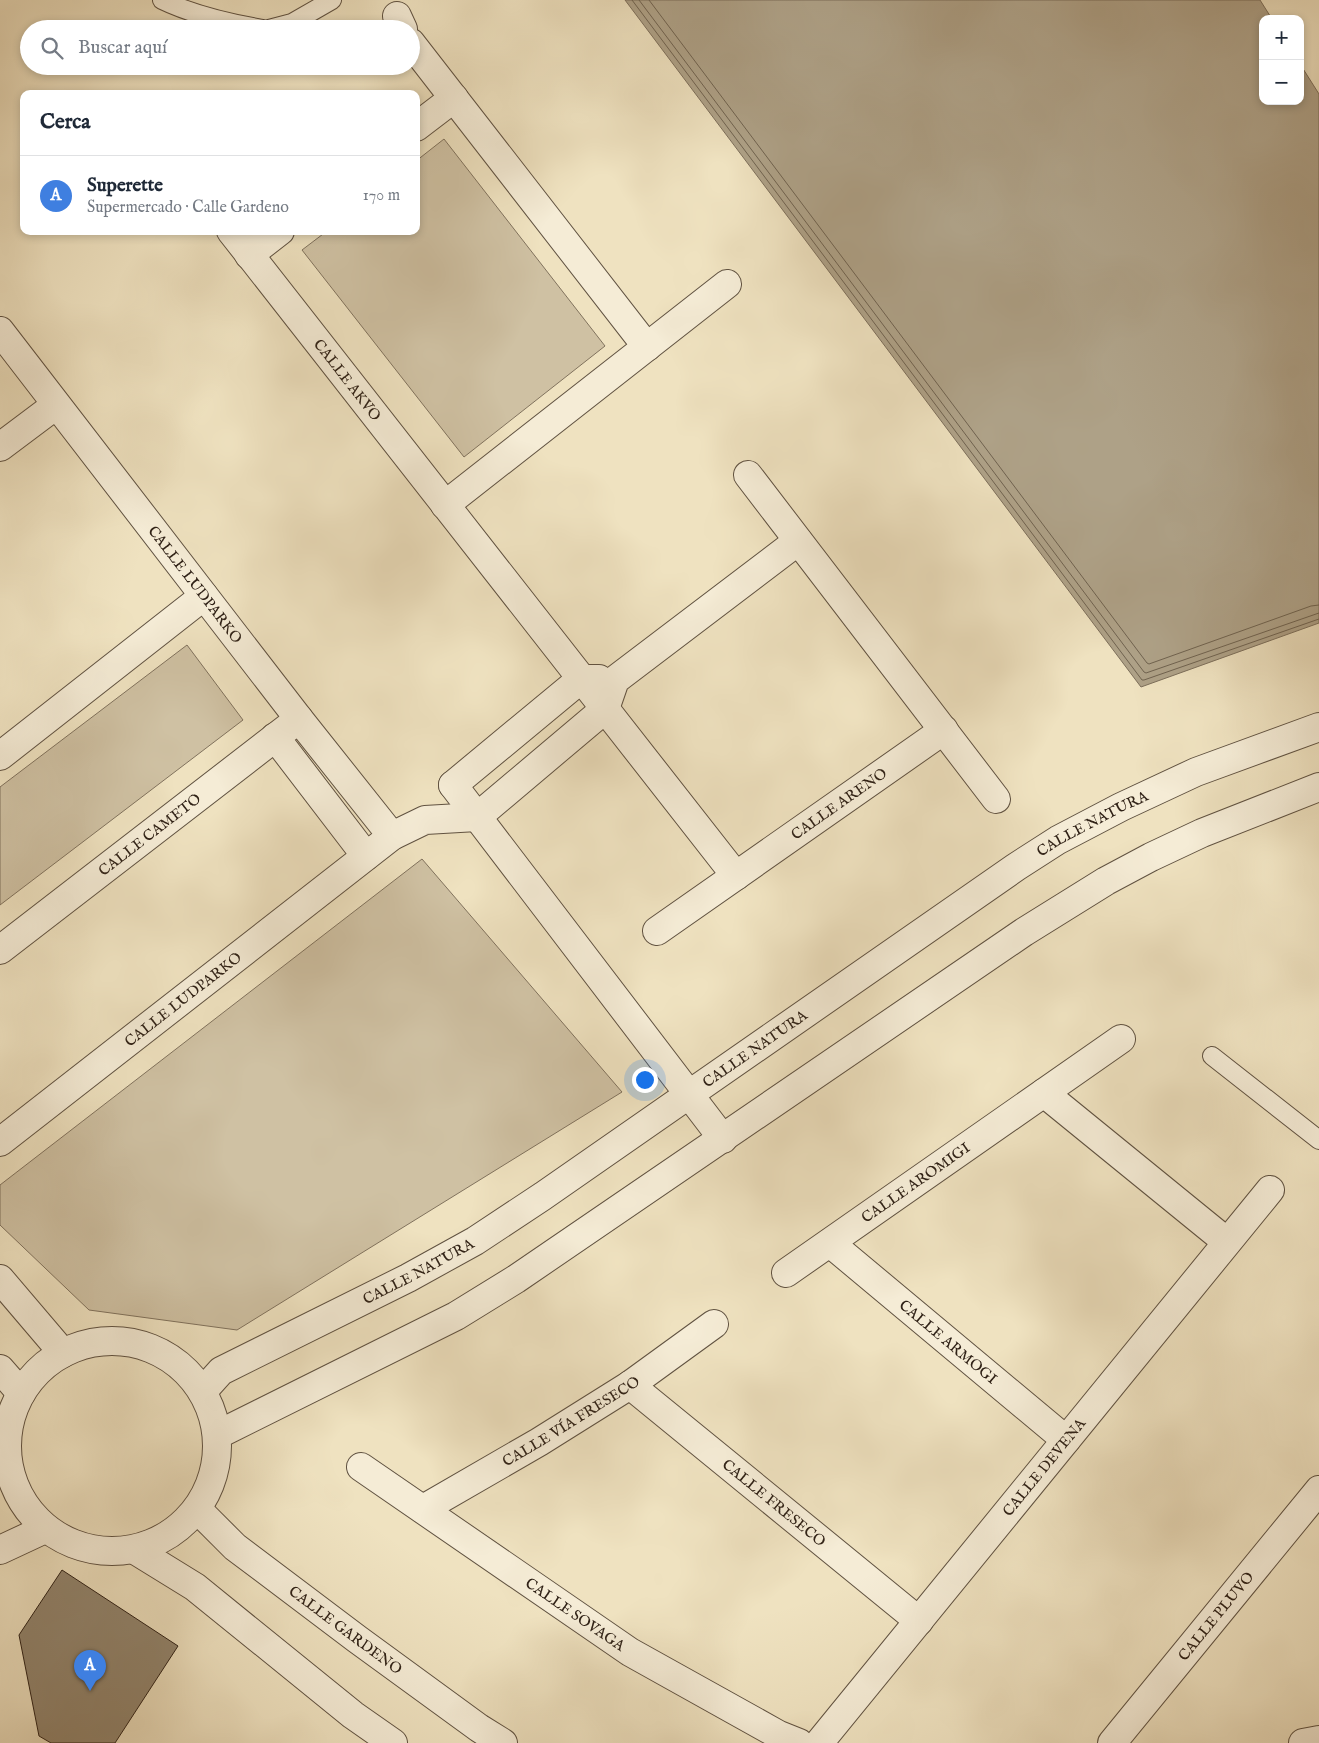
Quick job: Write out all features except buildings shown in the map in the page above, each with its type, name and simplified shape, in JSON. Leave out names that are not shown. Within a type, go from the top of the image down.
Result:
[{"type":"street","points":[[420,55],[647,347]]},
{"type":"street","points":[[420,124],[454,98]]},
{"type":"street","name":"CALLE AKVO","points":[[233,235],[581,679]]},
{"type":"street","points":[[249,255],[275,235]]},
{"type":"street","points":[[445,505],[727,284]]},
{"type":"street","name":"CALLE LUDPARKO","points":[[0,331],[299,719],[392,836]]},
{"type":"street","points":[[0,448],[56,405]]},
{"type":"street","points":[[748,475],[996,799]]},
{"type":"street","points":[[477,816],[605,709],[615,680],[798,541]]},
{"type":"street","points":[[0,756],[204,596]]},
{"type":"street","points":[[448,819],[453,784],[581,679],[615,680]]},
{"type":"street","points":[[581,679],[736,876]]},
{"type":"street","name":"CALLE CAMETO","points":[[0,950],[299,719]]},
{"type":"street","name":"CALLE NATURA","points":[[202,1391],[221,1371],[408,1278],[475,1240],[543,1196],[1009,872],[1058,840],[1121,807],[1196,772],[1319,728]]},
{"type":"street","name":"CALLE ARENO","points":[[657,931],[944,730]]},
{"type":"street","points":[[275,737],[366,856]]},
{"type":"street","points":[[453,784],[724,1139]]},
{"type":"street","points":[[217,1434],[456,1316],[516,1279],[724,1139],[1024,932],[1106,881],[1202,833],[1319,787]]},
{"type":"street","name":"CALLE LUDPARKO","points":[[0,1142],[392,836],[425,820],[477,816]]},
{"type":"street","name":"CALLE AROMIGI","points":[[786,1273],[1121,1039]]},
{"type":"street","points":[[1044,1093],[1227,1242]]},
{"type":"street","name":"CALLE DEVENA","points":[[819,1743],[1270,1190]]},
{"type":"street","name":"CALLE ARMOGI","points":[[830,1242],[1066,1440]]},
{"type":"street","points":[[0,1280],[63,1353]]},
{"type":"street","name":"CALLE VÍA FRESECO","points":[[423,1509],[539,1442],[630,1385],[714,1324]]},
{"type":"street","points":[[101,1341],[121,1341],[140,1344],[159,1351],[176,1362],[191,1375],[202,1391],[215,1419],[218,1454],[214,1474],[207,1492],[197,1509],[185,1523],[170,1535],[153,1544],[135,1550],[97,1551],[79,1547],[61,1539],[45,1528],[30,1513],[18,1496],[3,1456],[11,1419],[21,1393],[33,1377],[63,1353],[81,1345],[101,1341]]},
{"type":"street","points":[[0,1368],[21,1393]]},
{"type":"street","name":"CALLE FRESECO","points":[[630,1385],[919,1620]]},
{"type":"street","name":"CALLE SOVAGA","points":[[362,1467],[630,1652],[779,1735],[799,1743]]},
{"type":"street","name":"CALLE PLUVO","points":[[1112,1743],[1319,1490]]},
{"type":"street","name":"CALLE GARDENO","points":[[197,1509],[235,1547],[357,1639],[479,1728],[503,1743]]},
{"type":"street","points":[[0,1550],[45,1528]]},
{"type":"street","points":[[135,1550],[195,1587],[353,1715],[393,1743]]},
{"type":"street","points":[[1303,1743],[1319,1740]]},
{"type":"lane","points":[[162,0],[178,8],[219,20]]},
{"type":"lane","points":[[297,20],[332,0]]},
{"type":"lane","points":[[1212,1056],[1319,1140]]},
{"type":"shaded area","points":[[444,139],[605,346],[464,457],[302,250],[322,235],[420,235],[420,158]]},
{"type":"shaded area","points":[[187,645],[243,720],[0,905],[0,787]]},
{"type":"shaded area","points":[[422,859],[622,1092],[237,1330],[89,1310],[0,1225],[0,1185]]},
{"type":"water","points":[[625,0],[1260,0],[1269,15],[1259,15],[1259,105],[1304,105],[1304,70],[1319,94],[1319,623],[1141,687]]},
{"type":"place","name":"Superette","points":[[90,1691]]}]
